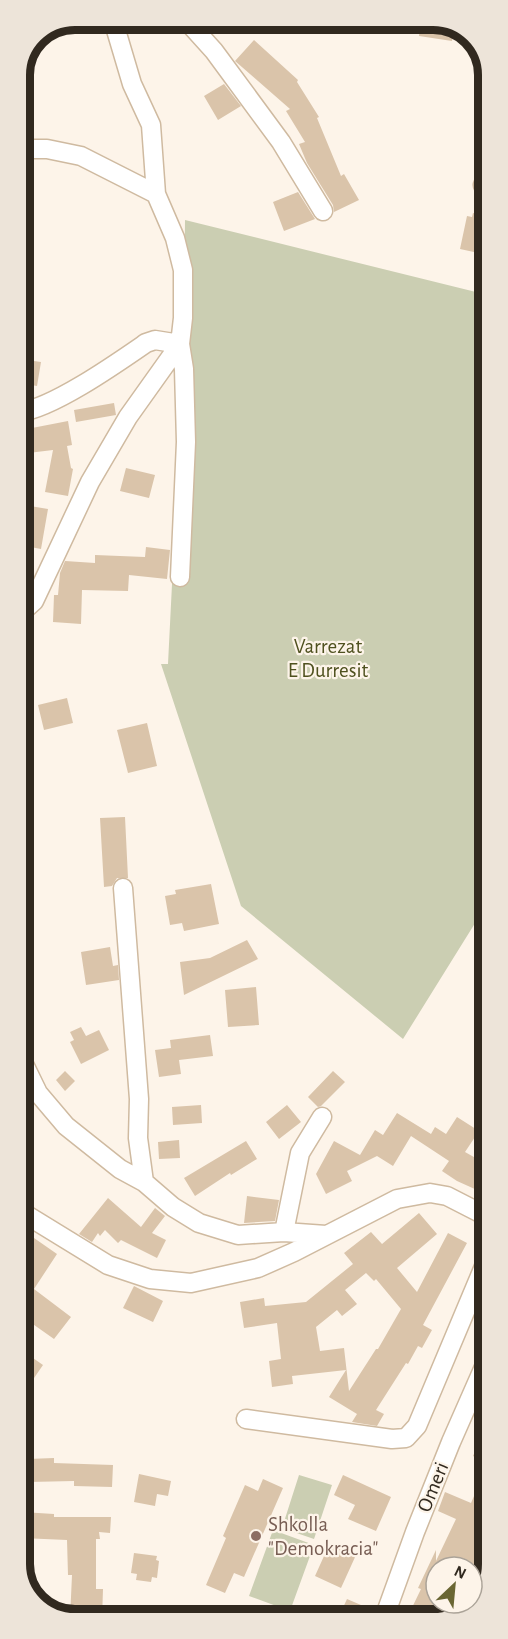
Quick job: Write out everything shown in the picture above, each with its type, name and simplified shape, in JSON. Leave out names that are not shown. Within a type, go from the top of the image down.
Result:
[{"type":"street","points":[[116,30],[132,84],[151,125],[156,194],[175,238],[183,270],[183,318],[180,344],[184,369],[186,442],[180,578]]},
{"type":"street","points":[[195,30],[281,142],[322,212]]},
{"type":"street","points":[[30,149],[47,149],[81,156],[156,194]]},
{"type":"street","points":[[30,410],[57,398],[146,343],[155,340],[180,344]]},
{"type":"street","points":[[30,605],[34,601],[90,482],[128,417],[180,344]]},
{"type":"street","points":[[123,888],[139,1099],[138,1138],[144,1182]]},
{"type":"street","points":[[30,1077],[38,1093],[66,1126],[120,1169],[144,1182],[173,1207],[199,1223],[238,1235],[284,1232],[328,1235]]},
{"type":"street","points":[[284,1232],[300,1154],[322,1117]]},
{"type":"street","points":[[30,1218],[108,1264],[150,1279],[191,1283],[258,1268],[397,1199],[430,1193],[447,1196],[478,1212]]},
{"type":"street","points":[[246,1419],[393,1439],[406,1438],[417,1425],[478,1281]]},
{"type":"street","name":"Omeri","points":[[387,1609],[423,1512],[478,1382]]},
{"type":"green space","name":"Varrezat E Durresit","points":[[185,220],[478,293],[478,920],[403,1039],[241,906],[161,664],[168,664],[184,346]]},
{"type":"green space","points":[[299,1475],[332,1485],[314,1539],[282,1528]]},
{"type":"green space","points":[[273,1530],[314,1545],[291,1609],[285,1609],[249,1596]]},
{"type":"building","points":[[420,30],[436,30],[453,34],[452,41],[419,36]]},
{"type":"building","points":[[254,40],[298,80],[297,82],[319,117],[317,118],[341,176],[344,174],[359,200],[334,212],[333,205],[307,163],[299,144],[305,142],[286,111],[290,109],[235,61]]},
{"type":"building","points":[[224,84],[241,106],[218,120],[204,96]]},
{"type":"building","points":[[298,192],[315,219],[284,231],[273,202]]},
{"type":"building","points":[[473,213],[478,214],[478,253],[460,249],[467,216],[472,217]]},
{"type":"building","points":[[30,360],[41,362],[37,386],[30,385]]},
{"type":"building","points":[[114,403],[116,415],[76,422],[74,410]]},
{"type":"building","points":[[30,421],[32,428],[68,421],[72,445],[67,446],[73,469],[68,496],[45,492],[53,450],[30,453]]},
{"type":"building","points":[[126,468],[155,475],[149,498],[120,491]]},
{"type":"building","points":[[30,506],[48,509],[41,549],[30,547]]},
{"type":"building","points":[[146,547],[170,550],[167,579],[129,575],[128,591],[82,590],[81,624],[53,622],[54,595],[58,595],[60,573],[65,561],[95,563],[95,555],[145,557]]},
{"type":"building","points":[[67,698],[73,723],[44,730],[38,705]]},
{"type":"building","points":[[147,723],[157,766],[128,773],[117,730]]},
{"type":"building","points":[[125,817],[128,878],[117,878],[112,886],[104,887],[100,818]]},
{"type":"building","points":[[211,884],[219,924],[184,931],[182,923],[170,925],[165,896],[176,894],[175,890]]},
{"type":"building","points":[[247,940],[258,959],[184,995],[180,962],[210,958]]},
{"type":"building","points":[[110,947],[113,966],[118,965],[119,980],[86,985],[81,952]]},
{"type":"building","points":[[256,987],[259,1025],[228,1027],[225,990]]},
{"type":"building","points":[[81,1027],[86,1036],[99,1030],[109,1050],[81,1064],[70,1042],[74,1040],[70,1032]]},
{"type":"building","points":[[210,1035],[213,1056],[179,1060],[181,1074],[159,1077],[155,1050],[171,1048],[170,1040]]},
{"type":"building","points":[[65,1071],[75,1081],[65,1091],[56,1080]]},
{"type":"building","points":[[333,1071],[345,1082],[318,1107],[308,1097]]},
{"type":"building","points":[[201,1105],[202,1123],[173,1125],[172,1107]]},
{"type":"building","points":[[287,1105],[301,1122],[279,1139],[266,1122]]},
{"type":"building","points":[[397,1113],[431,1134],[435,1127],[446,1134],[457,1117],[478,1130],[465,1152],[478,1159],[478,1190],[442,1171],[449,1161],[411,1136],[393,1166],[377,1156],[347,1171],[352,1181],[326,1194],[316,1174],[334,1141],[360,1155],[375,1130],[383,1135]]},
{"type":"building","points":[[179,1140],[180,1158],[159,1159],[158,1142]]},
{"type":"building","points":[[246,1141],[257,1159],[231,1175],[230,1173],[195,1196],[184,1178]]},
{"type":"building","points":[[247,1196],[279,1200],[275,1221],[244,1223]]},
{"type":"building","points":[[108,1198],[141,1227],[155,1208],[165,1216],[152,1233],[166,1240],[157,1258],[121,1240],[118,1243],[105,1230],[100,1236],[98,1233],[92,1242],[79,1234]]},
{"type":"building","points":[[419,1213],[437,1234],[397,1268],[417,1292],[448,1233],[467,1243],[423,1325],[432,1330],[422,1348],[418,1346],[408,1364],[406,1363],[376,1410],[384,1414],[377,1426],[352,1422],[357,1414],[329,1397],[346,1370],[292,1376],[293,1384],[272,1387],[269,1361],[281,1359],[277,1323],[244,1328],[240,1302],[264,1298],[265,1306],[306,1302],[353,1264],[344,1253],[371,1232],[382,1244]],"holes":[[[366,1273],[374,1281],[376,1279],[401,1309],[378,1349],[349,1391],[344,1348],[320,1351],[316,1327],[337,1310],[342,1316],[357,1304],[345,1290]]]},
{"type":"building","points":[[34,1238],[57,1254],[34,1289],[71,1317],[54,1339],[30,1322],[30,1244]]},
{"type":"building","points":[[134,1286],[163,1301],[153,1322],[123,1308]]},
{"type":"building","points":[[30,1356],[43,1365],[30,1384]]},
{"type":"building","points":[[478,1445],[478,1459],[473,1456]]},
{"type":"building","points":[[54,1458],[54,1463],[113,1465],[112,1487],[74,1486],[74,1481],[30,1482],[30,1459]]},
{"type":"building","points":[[139,1474],[171,1481],[168,1496],[157,1494],[155,1506],[134,1502]]},
{"type":"building","points":[[343,1475],[391,1497],[376,1531],[348,1519],[355,1505],[334,1495]]},
{"type":"building","points":[[263,1479],[283,1488],[244,1577],[234,1573],[225,1593],[206,1585],[226,1538],[223,1536],[245,1485],[258,1491]]},
{"type":"building","points":[[478,1487],[478,1555],[439,1555],[456,1519],[438,1511],[445,1492],[471,1503]]},
{"type":"building","points":[[30,1512],[54,1514],[54,1517],[111,1517],[110,1533],[99,1532],[100,1539],[96,1539],[96,1589],[103,1589],[102,1609],[70,1609],[72,1575],[68,1575],[67,1540],[30,1538]]},
{"type":"building","points":[[329,1545],[335,1545],[356,1555],[341,1588],[315,1576]]},
{"type":"building","points":[[134,1553],[157,1556],[156,1560],[159,1561],[157,1578],[152,1577],[151,1582],[136,1580],[137,1574],[131,1573]]},
{"type":"building","points":[[424,1575],[424,1609],[411,1609],[421,1589],[418,1588]]},
{"type":"building","points":[[347,1599],[361,1605],[359,1609],[342,1609]]},
{"type":"place","name":"Shkolla \"Demokracia\"","points":[[256,1536]]}]
